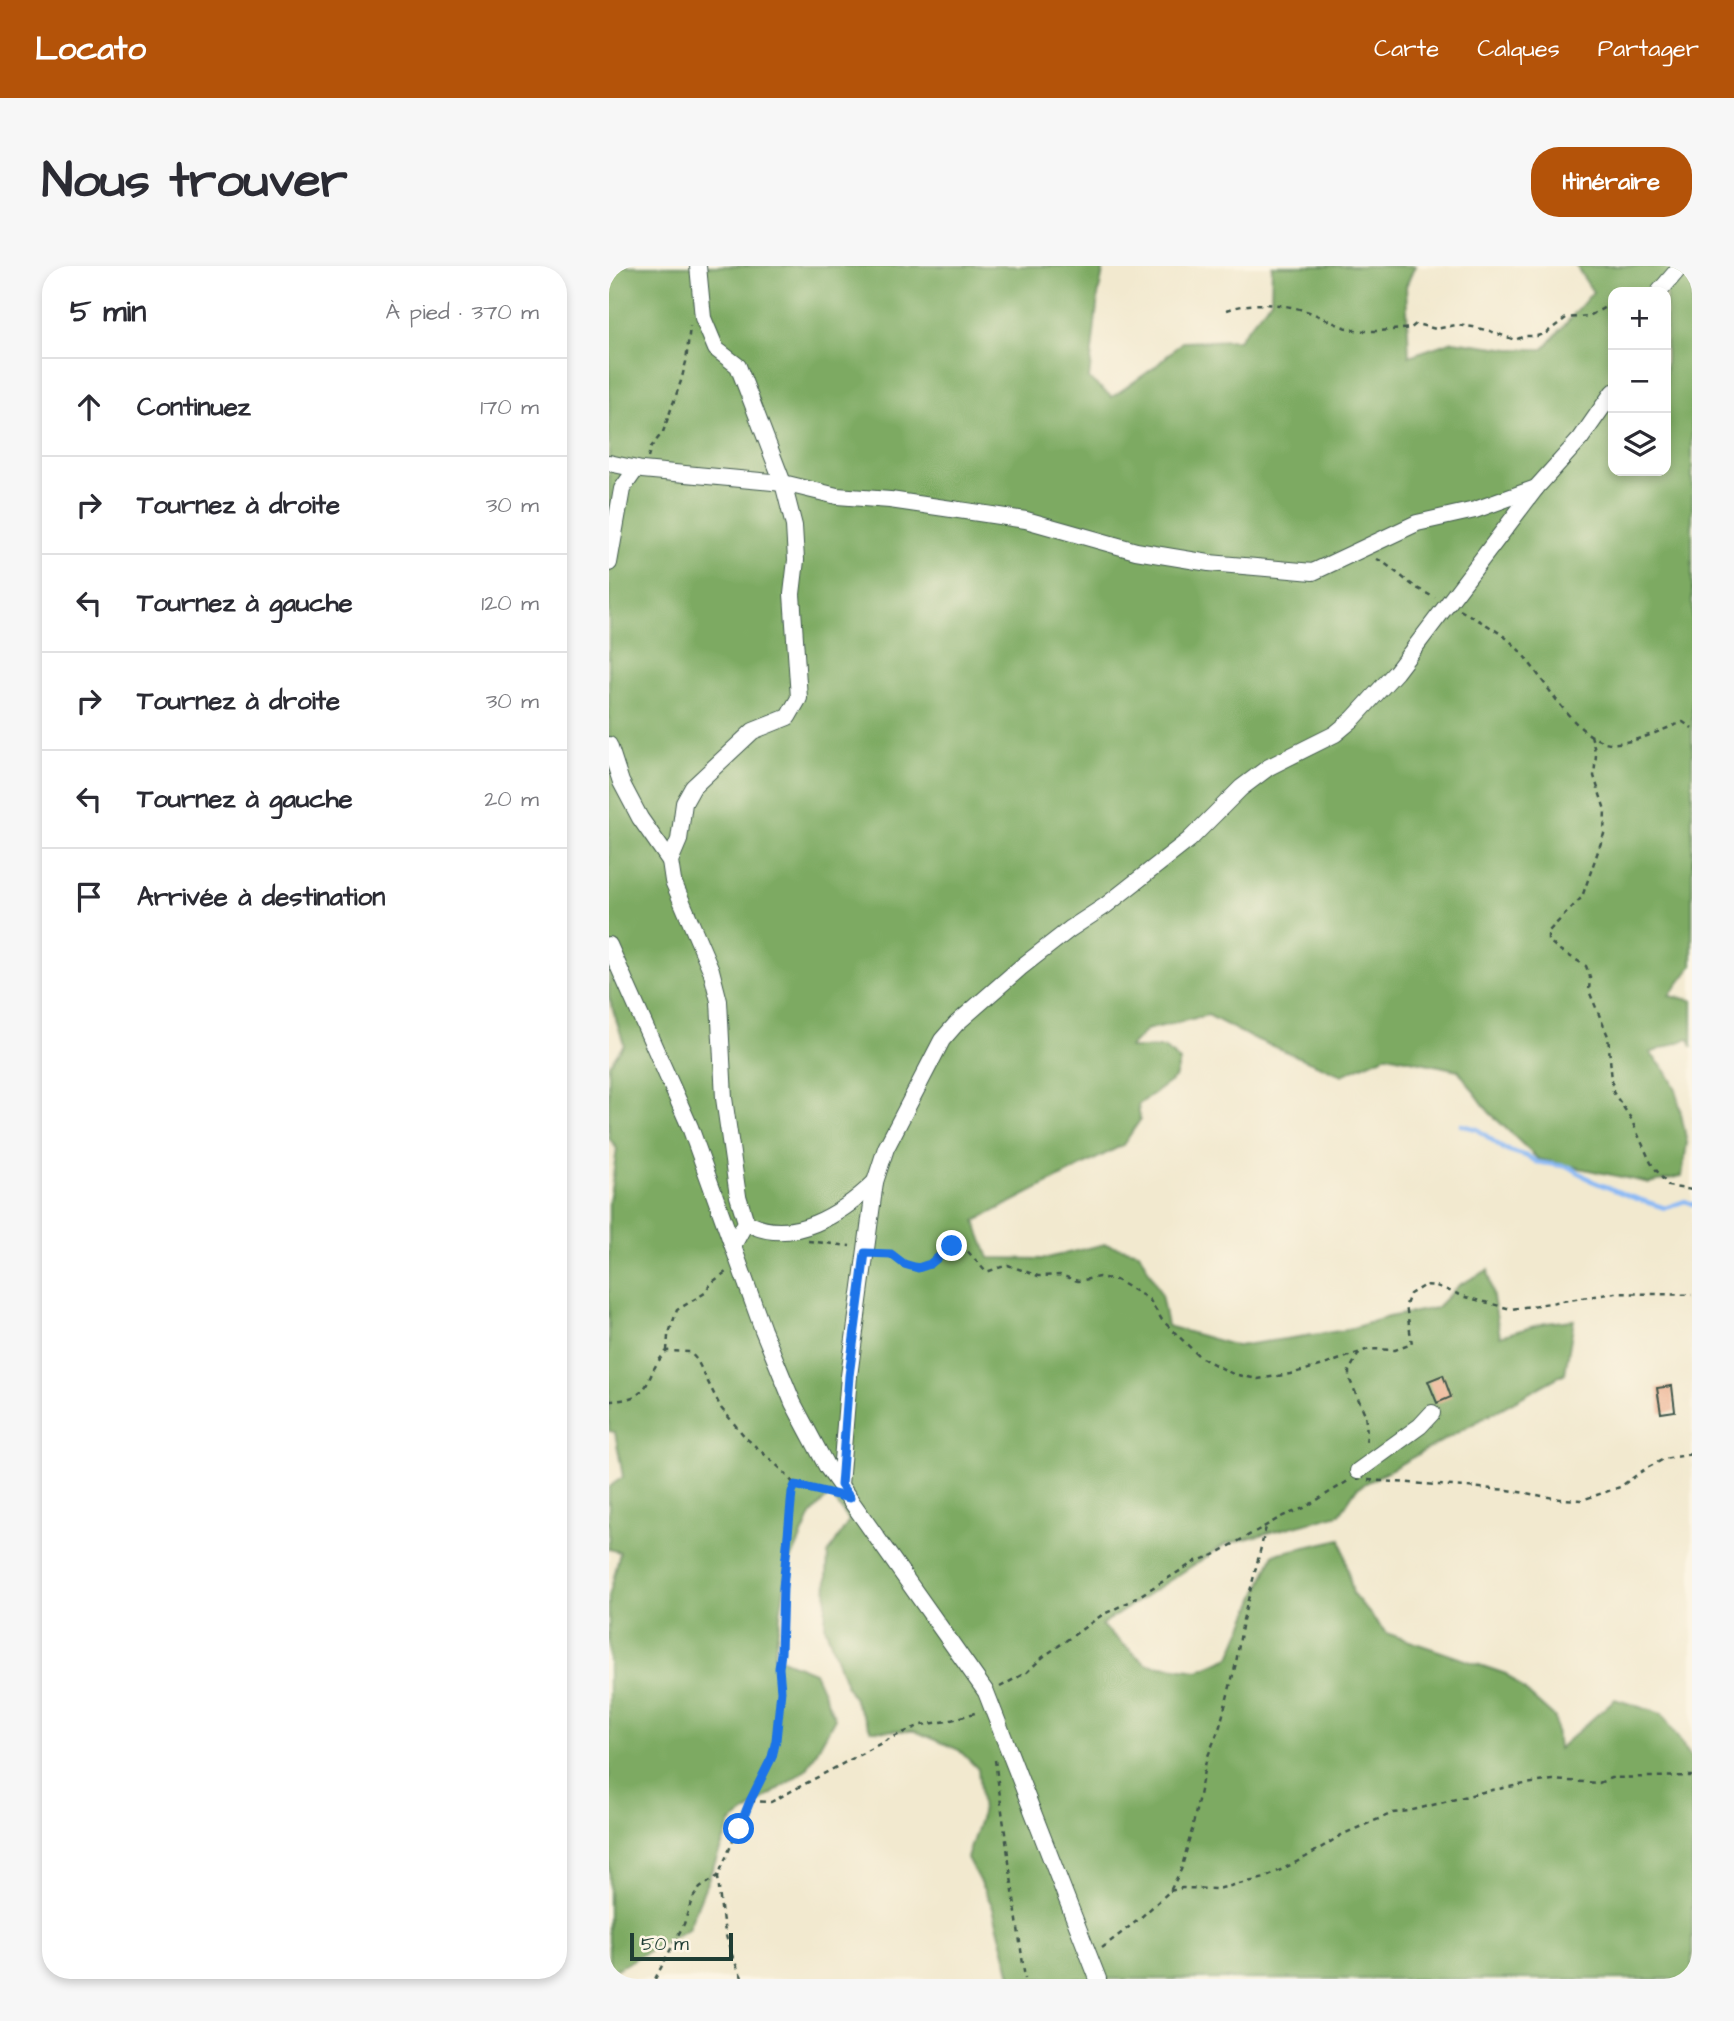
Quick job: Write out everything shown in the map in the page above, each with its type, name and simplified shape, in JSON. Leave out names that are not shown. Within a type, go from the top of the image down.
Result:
[{"type":"street","points":[[670,861],[679,840],[684,803],[693,787],[753,732],[788,717],[799,698],[792,594],[796,560],[794,526],[783,483],[738,366],[716,349],[703,317],[698,266]]},
{"type":"street","points":[[1663,287],[1681,266]]},
{"type":"street","points":[[845,1492],[849,1376],[875,1182],[886,1147],[942,1040],[956,1024],[1020,968],[1189,840],[1241,788],[1269,767],[1335,734],[1353,719],[1396,672],[1536,488],[1581,438],[1608,399]]},
{"type":"street","points":[[609,463],[639,469],[783,483],[837,496],[890,500],[1026,520],[1136,551],[1209,564],[1313,572],[1417,523],[1475,510],[1536,488]]},
{"type":"street","points":[[609,564],[622,489],[639,469]]},
{"type":"street","points":[[609,746],[621,782],[640,818],[670,861],[673,881],[711,970],[719,1001],[725,1098],[738,1196],[746,1222],[758,1229],[797,1230],[854,1202],[875,1182]]},
{"type":"street","points":[[609,945],[690,1127],[763,1329],[793,1403],[827,1467],[986,1692],[1098,1979]]},
{"type":"street","points":[[734,1244],[746,1222]]},
{"type":"street","points":[[1356,1474],[1420,1426],[1432,1413]]},
{"type":"path","points":[[1227,310],[1261,304],[1284,306],[1309,312],[1348,328],[1366,331],[1411,328],[1416,324],[1436,330],[1456,325],[1490,331],[1515,340],[1546,333],[1566,318],[1589,316],[1608,306]]},
{"type":"path","points":[[639,469],[663,432],[681,381],[687,362],[691,321]]},
{"type":"path","points":[[1357,552],[1383,562],[1415,587],[1497,631],[1530,663],[1564,710],[1591,735],[1606,743],[1658,732],[1682,722],[1692,728]]},
{"type":"path","points":[[1591,735],[1596,755],[1594,776],[1605,810],[1604,834],[1582,897],[1548,932],[1548,940],[1557,949],[1586,966],[1590,977],[1589,991],[1608,1036],[1613,1092],[1630,1117],[1651,1163],[1668,1186],[1692,1190]]},
{"type":"path","points":[[791,1230],[810,1242],[856,1247],[865,1253],[891,1254],[904,1264],[918,1268],[930,1264],[952,1246],[963,1246],[986,1272],[1008,1265],[1038,1276],[1060,1275],[1078,1282],[1099,1277],[1116,1280],[1149,1299],[1163,1320],[1200,1357],[1233,1374],[1258,1378],[1290,1374],[1369,1349],[1395,1350],[1412,1344],[1406,1306],[1410,1294],[1425,1285],[1511,1309],[1615,1293],[1692,1295]]},
{"type":"path","points":[[609,1401],[626,1400],[640,1394],[649,1382],[659,1359],[667,1350],[668,1336],[677,1310],[705,1293],[711,1283],[731,1267],[734,1244]]},
{"type":"path","points":[[667,1350],[690,1352],[697,1360],[721,1408],[732,1422],[795,1485],[845,1492]]},
{"type":"path","points":[[1359,1352],[1349,1371],[1349,1378],[1364,1415],[1366,1446]]},
{"type":"path","points":[[986,1692],[1027,1672],[1042,1657],[1102,1615],[1131,1601],[1196,1561],[1212,1556],[1304,1508],[1356,1474],[1379,1483],[1508,1490],[1582,1500],[1620,1487],[1664,1459],[1692,1454]]},
{"type":"path","points":[[743,1979],[727,1942],[721,1917],[718,1876],[772,1757],[776,1740],[781,1691],[779,1668],[783,1588],[792,1492],[795,1485]]},
{"type":"path","points":[[1090,1960],[1170,1891],[1181,1870],[1206,1761],[1220,1726],[1236,1663],[1243,1620],[1267,1525]]},
{"type":"path","points":[[750,1801],[771,1802],[889,1739],[921,1725],[948,1721],[979,1711]]},
{"type":"path","points":[[994,1748],[1025,1979]]},
{"type":"path","points":[[1170,1891],[1182,1888],[1217,1889],[1265,1878],[1372,1820],[1393,1812],[1409,1811],[1487,1791],[1553,1780],[1599,1783],[1611,1778],[1668,1779],[1692,1776]]},
{"type":"path","points":[[655,1979],[684,1924],[692,1899],[699,1888],[718,1876]]},
{"type":"green space","points":[[609,266],[1104,266],[1089,379],[1112,397],[1155,367],[1182,342],[1238,340],[1271,300],[1272,266],[1415,266],[1406,286],[1409,356],[1453,341],[1510,349],[1544,349],[1593,292],[1576,266],[1692,266],[1692,966],[1669,996],[1692,1000],[1692,1047],[1689,1038],[1650,1053],[1666,1071],[1676,1089],[1687,1143],[1682,1176],[1649,1183],[1538,1159],[1489,1112],[1458,1070],[1387,1055],[1342,1075],[1248,1036],[1208,1015],[1146,1030],[1129,1048],[1164,1048],[1180,1061],[1175,1078],[1138,1105],[1140,1120],[1123,1145],[975,1221],[989,1258],[1043,1259],[1105,1244],[1139,1252],[1161,1294],[1167,1326],[1237,1346],[1346,1330],[1388,1317],[1436,1308],[1459,1285],[1488,1270],[1500,1336],[1545,1323],[1574,1320],[1565,1373],[1357,1488],[1340,1514],[1226,1544],[1101,1625],[1146,1664],[1198,1671],[1230,1657],[1274,1554],[1341,1539],[1353,1594],[1386,1633],[1506,1674],[1555,1718],[1558,1749],[1615,1699],[1662,1714],[1692,1759],[1692,1979],[1012,1979],[992,1905],[967,1858],[982,1813],[978,1769],[959,1750],[915,1731],[871,1730],[846,1685],[825,1626],[828,1554],[849,1521],[830,1494],[811,1515],[787,1569],[774,1656],[814,1672],[835,1718],[807,1769],[731,1823],[688,1929],[609,1973],[609,1597],[620,1552],[609,1549],[609,1487],[623,1477],[615,1432],[609,1431],[609,1203],[617,1149],[609,1138],[609,1065],[624,1044],[609,997]]},
{"type":"building","points":[[1443,1375],[1451,1397],[1437,1403],[1428,1381]]},
{"type":"building","points":[[1672,1386],[1675,1411],[1661,1413],[1657,1388]]},
{"type":"waterway","points":[[1461,1125],[1477,1129],[1504,1149],[1537,1162],[1570,1167],[1592,1181],[1629,1196],[1665,1208],[1685,1201],[1692,1204]]},
{"type":"route","points":[[739,1829],[772,1757],[776,1740],[781,1691],[779,1668],[783,1588],[792,1492],[795,1485],[850,1498],[841,1485],[849,1376],[865,1253],[891,1254],[904,1264],[918,1268],[930,1264],[952,1246]]}]
